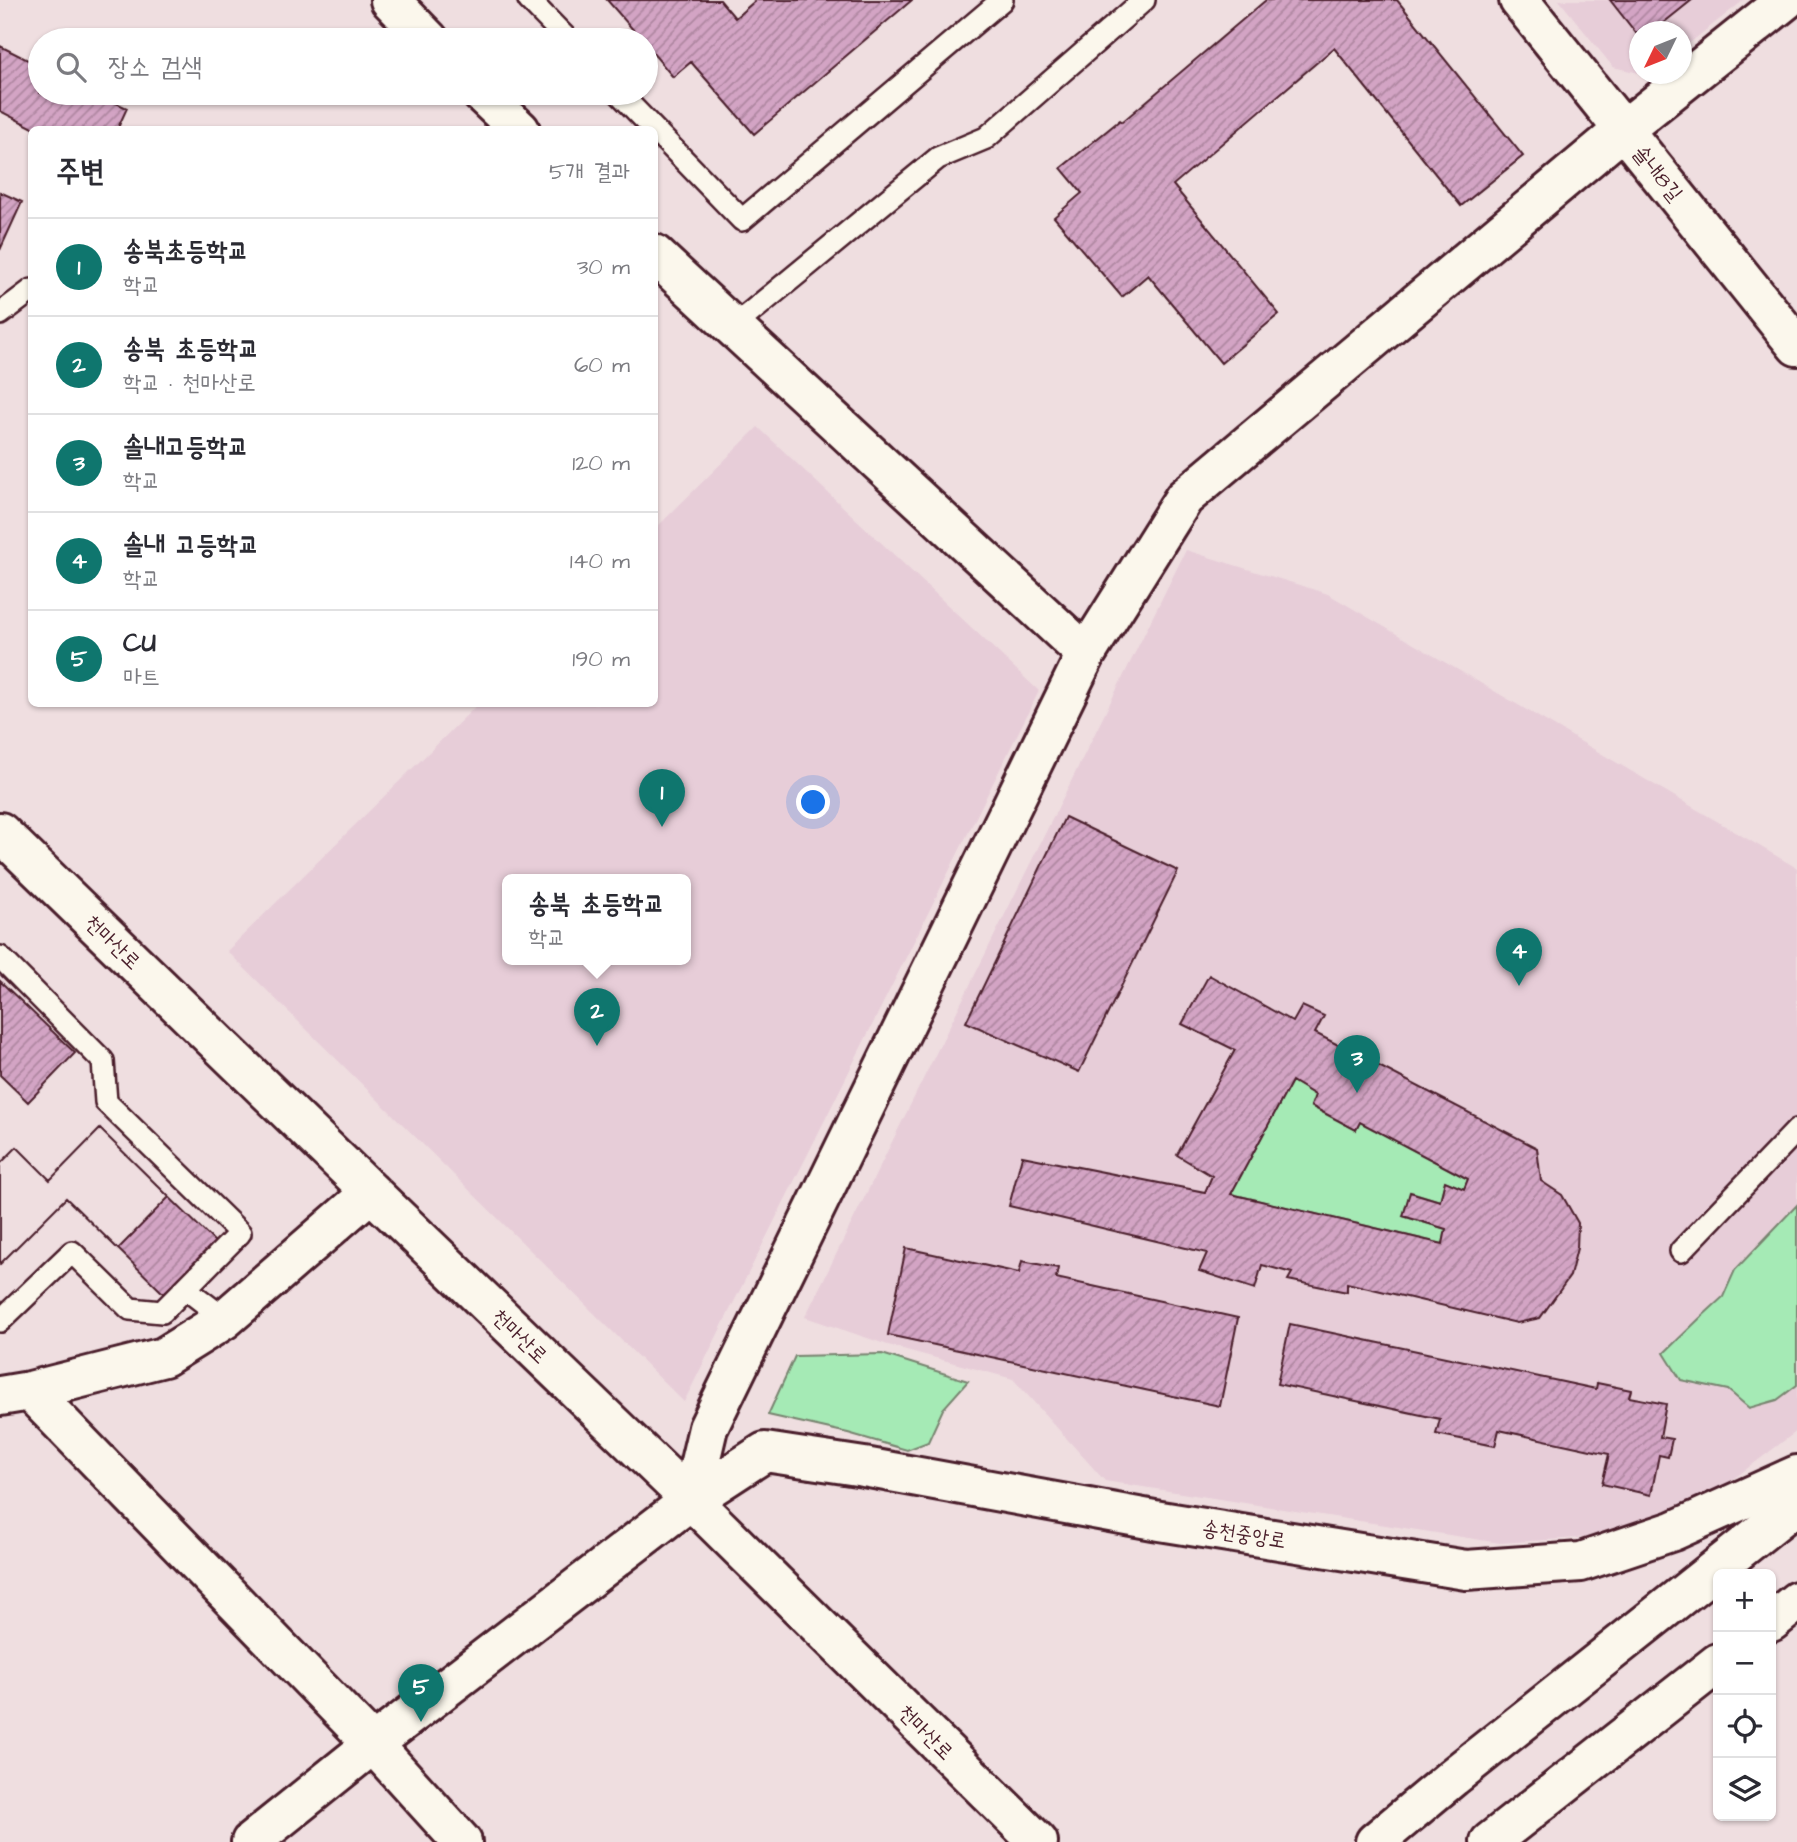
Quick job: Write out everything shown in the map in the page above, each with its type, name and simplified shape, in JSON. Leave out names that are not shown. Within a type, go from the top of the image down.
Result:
[{"type":"street","name":"솔내8길","points":[[1519,0],[1797,346]]},
{"type":"street","points":[[691,1500],[708,1428],[1086,654],[1185,498],[1623,130],[1786,0]]},
{"type":"street","points":[[392,1],[418,28]]},
{"type":"street","points":[[494,105],[516,126]]},
{"type":"street","points":[[658,258],[1086,654]]},
{"type":"street","name":"천마산로","points":[[0,832],[691,1500],[1038,1842]]},
{"type":"street","points":[[15,1394],[164,1357],[225,1319],[370,1192]]},
{"type":"street","points":[[15,1394],[373,1744],[462,1842]]},
{"type":"street","name":"송천중앙로","points":[[251,1842],[373,1744],[691,1500],[765,1452],[864,1466],[1154,1520],[1466,1570],[1581,1562],[1673,1531],[1797,1475]]},
{"type":"street","points":[[1375,1842],[1464,1768],[1797,1504]]},
{"type":"street","points":[[1776,1618],[1797,1601]]},
{"type":"street","points":[[1490,1842],[1713,1667]]},
{"type":"lane","points":[[529,0],[556,28]]},
{"type":"lane","points":[[658,133],[742,220],[1002,0]]},
{"type":"lane","points":[[734,326],[938,158],[986,138],[1144,0]]},
{"type":"lane","points":[[631,105],[651,126]]},
{"type":"lane","points":[[0,314],[28,293]]},
{"type":"lane","points":[[0,957],[103,1061],[106,1102],[240,1233],[162,1312],[130,1310],[72,1252],[0,1321]]},
{"type":"lane","points":[[1681,1251],[1797,1130]]},
{"type":"lane","points":[[186,1289],[225,1319]]},
{"type":"shaded area","points":[[1559,0],[1744,0],[1692,41],[1692,21],[1629,21],[1629,71],[1613,67]]},
{"type":"shaded area","points":[[758,427],[1039,691],[684,1402],[227,951],[475,707],[658,707],[658,526]]},
{"type":"shaded area","points":[[1186,550],[1328,594],[1797,868],[1797,1431],[1712,1495],[1626,1535],[1500,1543],[1105,1481],[1013,1379],[888,1345],[805,1317]]},
{"type":"green space","points":[[1292,1081],[1315,1095],[1312,1107],[1356,1130],[1360,1122],[1468,1179],[1464,1189],[1445,1181],[1440,1201],[1411,1192],[1403,1216],[1446,1229],[1443,1244],[1231,1194]]},
{"type":"green space","points":[[1797,1205],[1797,1385],[1777,1400],[1749,1408],[1728,1390],[1681,1380],[1664,1353],[1723,1297],[1735,1270]]},
{"type":"green space","points":[[882,1354],[968,1381],[943,1409],[928,1442],[907,1450],[768,1415],[795,1356]]},
{"type":"building","points":[[607,0],[720,0],[735,18],[756,0],[912,0],[754,134],[691,62],[673,77],[658,59],[658,28],[632,28]]},
{"type":"building","points":[[1266,0],[1397,0],[1523,156],[1461,206],[1334,48],[1173,185],[1279,314],[1221,363],[1148,275],[1122,297],[1054,217],[1082,193],[1061,168],[1120,120],[1122,122]]},
{"type":"building","points":[[1610,0],[1692,0],[1666,21],[1629,21],[1629,24]]},
{"type":"building","points":[[0,46],[28,60],[28,105],[121,105],[127,108],[119,126],[29,126],[0,111]]},
{"type":"building","points":[[0,192],[22,202],[0,250]]},
{"type":"building","points":[[1065,817],[1178,871],[1079,1072],[966,1022]]},
{"type":"building","points":[[1209,975],[1293,1022],[1302,1006],[1324,1016],[1315,1033],[1537,1148],[1541,1181],[1562,1195],[1578,1223],[1577,1248],[1570,1276],[1540,1318],[1517,1323],[1347,1283],[1347,1292],[1288,1280],[1292,1273],[1262,1265],[1255,1289],[1199,1271],[1207,1253],[1009,1206],[1022,1156],[1205,1192],[1212,1176],[1177,1155],[1235,1050],[1182,1024]],"holes":[[[1292,1081],[1315,1095],[1311,1106],[1356,1130],[1360,1122],[1468,1179],[1464,1189],[1445,1181],[1440,1201],[1410,1192],[1403,1216],[1446,1229],[1443,1244],[1231,1194]]]},
{"type":"building","points":[[0,981],[75,1053],[28,1102],[0,1075]]},
{"type":"building","points":[[100,1129],[216,1243],[165,1295],[66,1198],[0,1264],[0,1164],[17,1147],[50,1180]]},
{"type":"building","points":[[100,1129],[169,1197],[118,1249],[66,1198],[0,1264],[0,1164],[17,1147],[50,1180]]},
{"type":"building","points":[[906,1248],[1019,1273],[1022,1261],[1058,1268],[1056,1278],[1238,1318],[1220,1406],[888,1335]]},
{"type":"building","points":[[1290,1324],[1596,1389],[1597,1383],[1631,1390],[1629,1397],[1666,1404],[1660,1437],[1672,1439],[1668,1457],[1659,1455],[1651,1495],[1602,1484],[1609,1454],[1499,1430],[1495,1446],[1436,1434],[1440,1419],[1277,1384]]},
{"type":"place","name":"송북초등학교","points":[[662,827]]},
{"type":"place","name":"솔내 고등학교","points":[[1519,986]]},
{"type":"place","name":"송북 초등학교","points":[[597,1046]]},
{"type":"place","name":"솔내고등학교","points":[[1357,1093]]},
{"type":"place","name":"CU","points":[[421,1722]]}]
